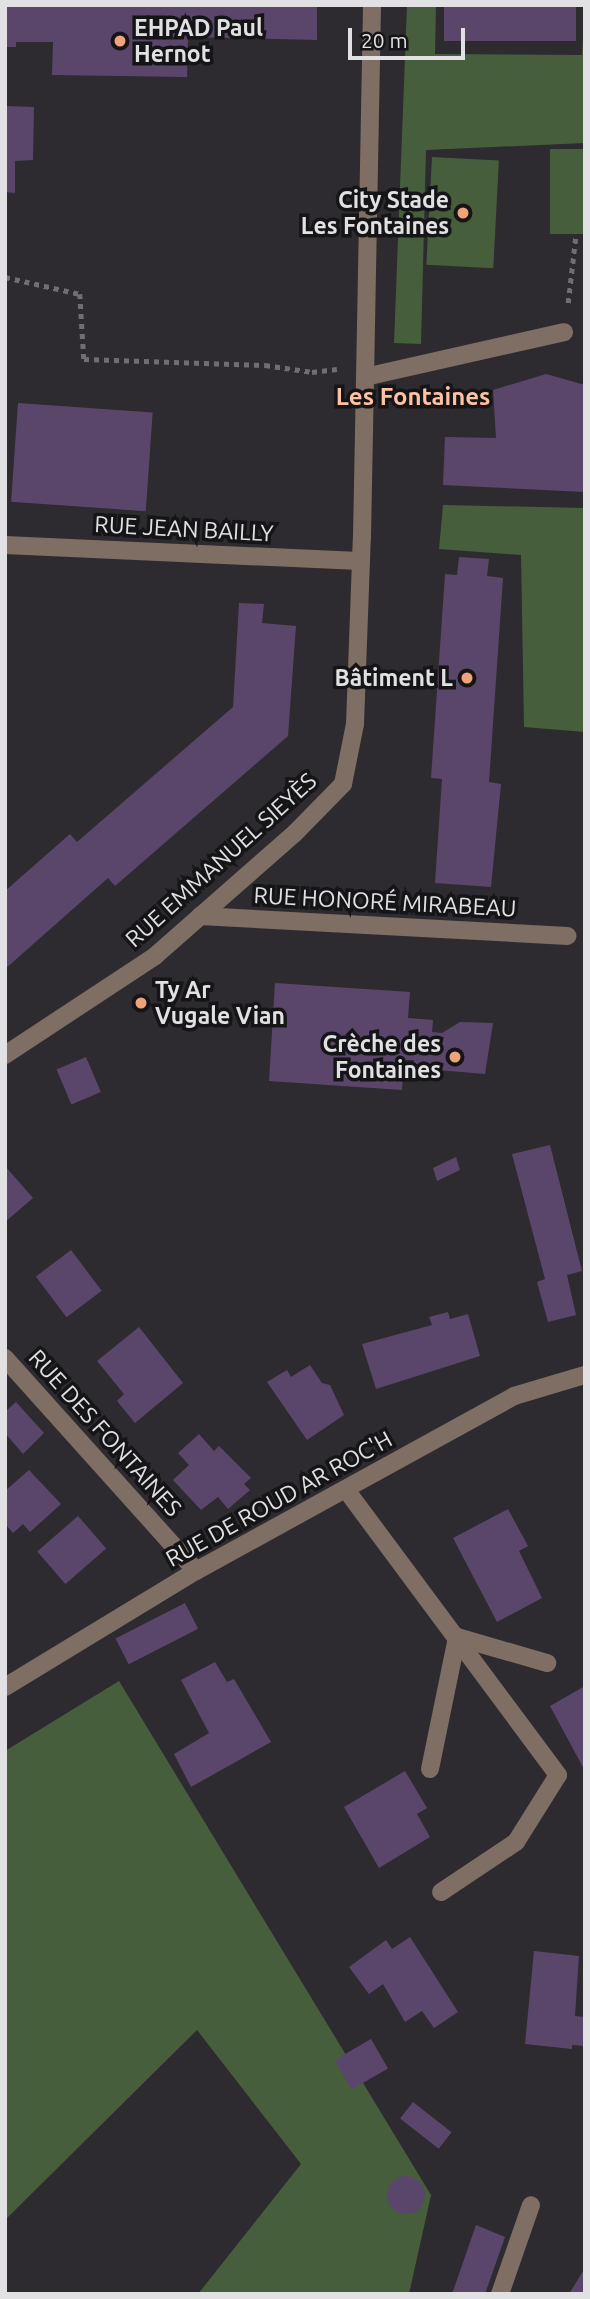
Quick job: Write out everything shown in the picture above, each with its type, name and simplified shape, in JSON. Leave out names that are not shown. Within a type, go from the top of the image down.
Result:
[{"type":"street","name":"RUE EMMANUEL SIEYÈS","points":[[5,1055],[155,956],[343,784],[355,724],[372,5]]},
{"type":"street","points":[[365,371],[564,332]]},
{"type":"street","name":"RUE JEAN BAILLY","points":[[5,545],[360,561]]},
{"type":"street","name":"RUE HONORÉ MIRABEAU","points":[[200,916],[567,936]]},
{"type":"street","name":"RUE DES FONTAINES","points":[[5,1358],[196,1572]]},
{"type":"street","name":"RUE DE ROUD AR ROC'H","points":[[5,1687],[196,1572],[347,1491],[514,1396],[585,1375]]},
{"type":"street","points":[[347,1491],[558,1775],[516,1842],[441,1892]]},
{"type":"street","points":[[457,1637],[547,1662]]},
{"type":"street","points":[[430,1769],[457,1637]]},
{"type":"street","points":[[500,2294],[530,2205]]},
{"type":"path","points":[[564,332],[576,233]]},
{"type":"path","points":[[5,277],[80,294],[84,359],[265,365],[312,372],[365,371]]},
{"type":"green space","points":[[407,5],[436,5],[435,54],[582,55],[585,5],[585,143],[426,150],[421,344],[394,343]]},
{"type":"green space","points":[[550,149],[585,149],[585,234],[550,234]]},
{"type":"green space","name":"City Stade Les Fontaines","points":[[432,157],[499,161],[493,268],[426,265]]},
{"type":"green space","points":[[443,505],[585,508],[585,732],[524,727],[521,555],[439,549]]},
{"type":"green space","points":[[119,1681],[431,2195],[409,2294],[198,2294],[301,2164],[197,2030],[5,2220],[5,1751]]},
{"type":"building","name":"EHPAD Paul Hernot","points":[[5,5],[317,5],[317,40],[188,37],[187,77],[52,75],[53,42],[16,42],[16,47],[5,47]]},
{"type":"building","points":[[444,5],[576,5],[576,41],[444,41]]},
{"type":"building","points":[[5,106],[34,107],[33,160],[15,161],[15,193],[5,192]]},
{"type":"building","points":[[546,374],[585,385],[584,492],[443,485],[445,437],[496,438],[493,390]]},
{"type":"building","points":[[18,403],[153,412],[146,511],[11,502]]},
{"type":"building","name":"Bâtiment L","points":[[459,557],[489,559],[487,576],[503,578],[489,782],[501,784],[491,887],[435,883],[442,779],[431,778],[445,574],[457,575]]},
{"type":"building","points":[[239,603],[264,604],[262,623],[296,626],[288,736],[115,886],[108,878],[5,969],[5,891],[70,834],[77,842],[233,707]]},
{"type":"building","points":[[275,983],[410,992],[408,1018],[433,1020],[432,1032],[442,1033],[460,1022],[493,1023],[485,1074],[413,1068],[414,1060],[404,1060],[402,1090],[269,1081]]},
{"type":"building","points":[[86,1057],[101,1092],[71,1104],[57,1070]]},
{"type":"building","points":[[550,1145],[582,1271],[567,1275],[576,1315],[548,1322],[537,1282],[545,1279],[512,1154]]},
{"type":"building","points":[[456,1157],[460,1170],[437,1181],[433,1168]]},
{"type":"building","points":[[5,1166],[33,1198],[5,1222]]},
{"type":"building","points":[[71,1250],[102,1291],[67,1317],[36,1276]]},
{"type":"building","points":[[448,1312],[450,1319],[468,1314],[480,1356],[376,1389],[362,1344],[432,1325],[429,1317]]},
{"type":"building","points":[[139,1327],[183,1383],[135,1423],[117,1401],[124,1394],[97,1361]]},
{"type":"building","points":[[310,1365],[322,1383],[330,1385],[344,1415],[307,1440],[267,1382],[287,1370],[291,1377]]},
{"type":"building","points":[[16,1402],[44,1433],[23,1454],[5,1433],[5,1412]]},
{"type":"building","points":[[199,1434],[214,1451],[219,1446],[251,1478],[244,1484],[250,1490],[228,1509],[218,1497],[201,1510],[173,1480],[189,1465],[178,1453]]},
{"type":"building","points":[[29,1470],[61,1504],[30,1532],[23,1524],[13,1533],[5,1524],[5,1491]]},
{"type":"building","points":[[508,1509],[528,1546],[519,1551],[542,1598],[497,1622],[453,1538]]},
{"type":"building","points":[[78,1516],[106,1548],[65,1584],[37,1551]]},
{"type":"building","points":[[185,1603],[198,1629],[129,1664],[116,1638]]},
{"type":"building","points":[[215,1662],[227,1682],[234,1679],[271,1742],[191,1787],[174,1754],[209,1733],[181,1680]]},
{"type":"building","points":[[585,1686],[585,1771],[550,1706]]},
{"type":"building","points":[[405,1771],[427,1808],[417,1814],[430,1837],[379,1868],[344,1807]]},
{"type":"building","points":[[410,1937],[458,2012],[434,2028],[422,2011],[405,2022],[383,1984],[369,1994],[349,1967],[386,1940],[392,1949]]},
{"type":"building","points":[[534,1951],[579,1956],[575,2016],[585,2017],[585,2046],[572,2045],[572,2049],[525,2044]]},
{"type":"building","points":[[371,2039],[388,2068],[352,2089],[335,2060]]},
{"type":"building","points":[[413,2102],[452,2132],[439,2149],[400,2119]]},
{"type":"building","points":[[406,2176],[419,2182],[425,2195],[419,2208],[406,2214],[393,2208],[387,2195],[393,2182]]},
{"type":"building","points":[[476,2225],[505,2237],[485,2294],[452,2294]]},
{"type":"building","points":[[585,2268],[585,2294],[569,2294]]},
{"type":"place","name":"EHPAD Paul Hernot","points":[[120,41]]},
{"type":"place","name":"City Stade Les Fontaines","points":[[463,213]]},
{"type":"place","name":"Bâtiment L","points":[[467,678]]},
{"type":"place","name":"Ty Ar Vugale Vian","points":[[141,1003]]},
{"type":"place","name":"Crèche des Fontaines","points":[[455,1057]]},
{"type":"district","name":"Les Fontaines","points":[[413,397]]}]
